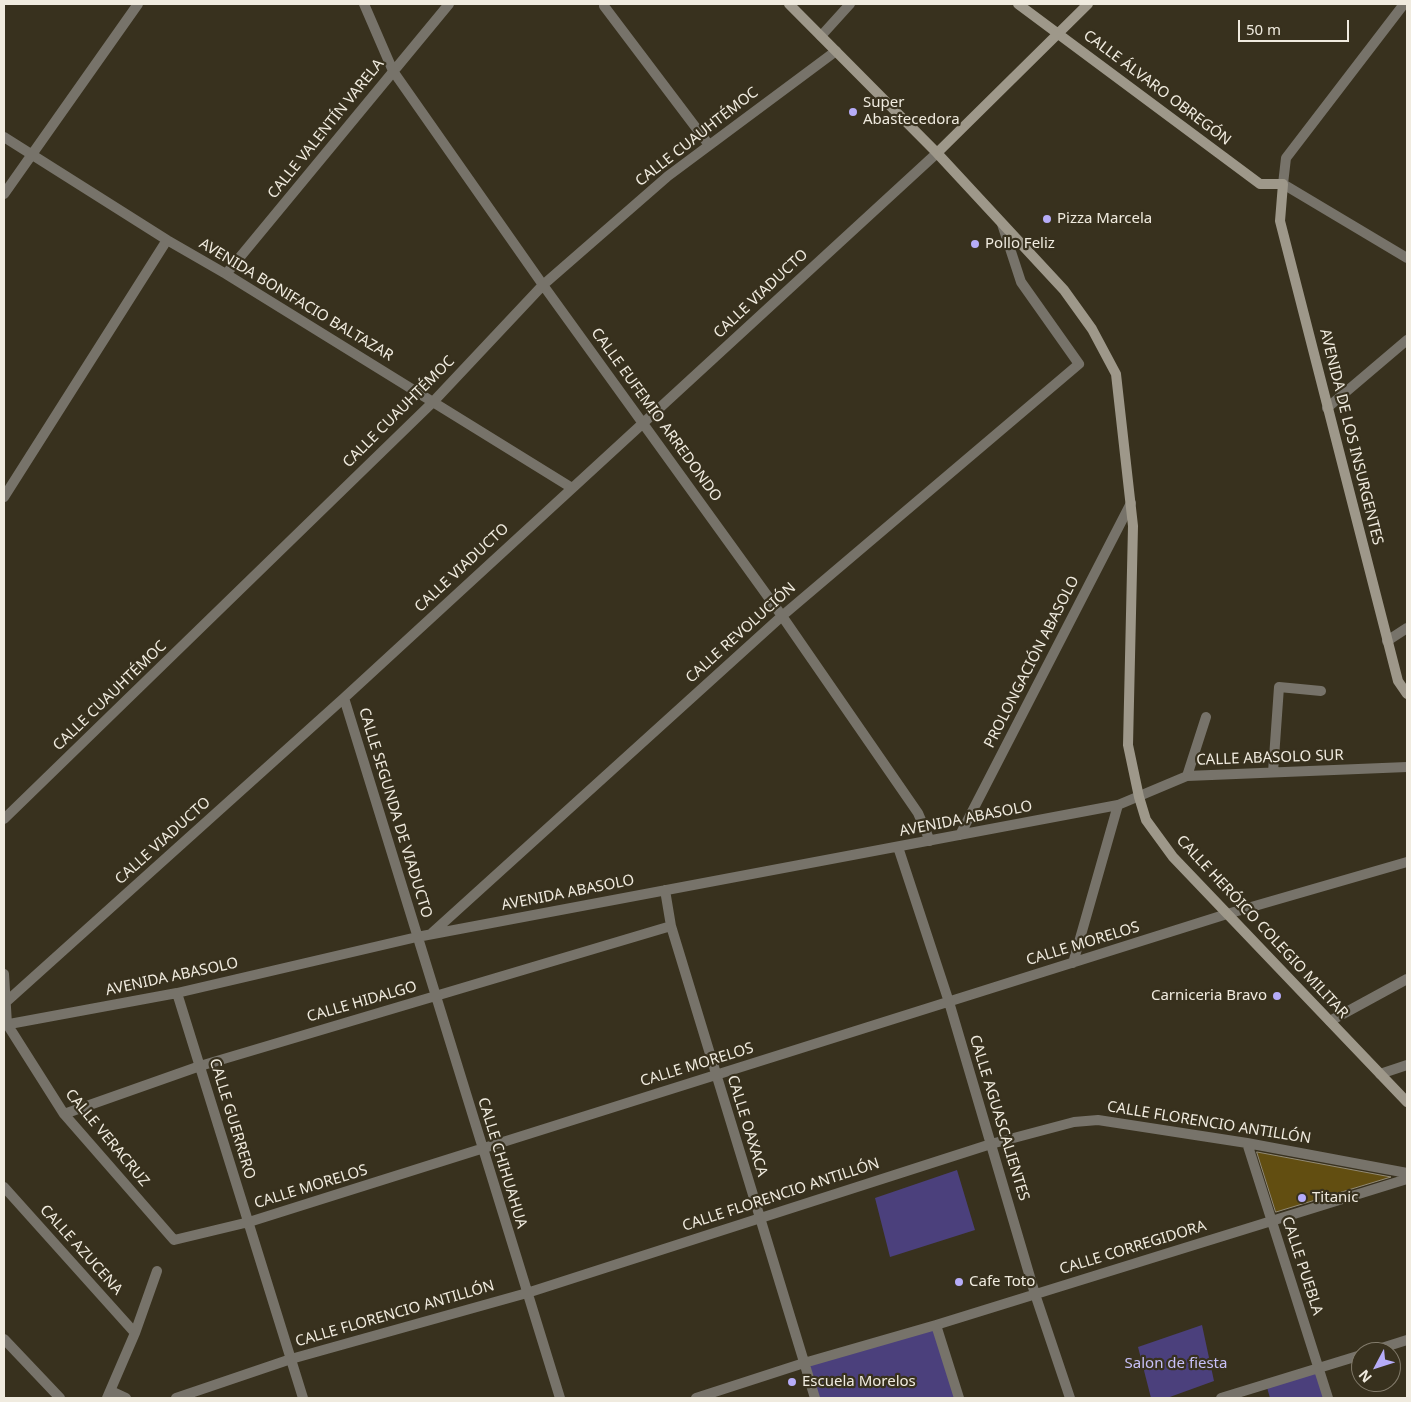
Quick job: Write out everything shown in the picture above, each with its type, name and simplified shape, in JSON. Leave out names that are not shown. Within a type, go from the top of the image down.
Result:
[{"type":"main road","name":"CALLE HERÓICO COLEGIO MILITAR","points":[[789,4],[937,153],[1064,290],[1092,329],[1116,374],[1134,526],[1128,745],[1146,820],[1173,857],[1407,1102]]},
{"type":"main road","name":"CALLE ÁLVARO OBREGÓN","points":[[1018,4],[1260,184],[1283,184]]},
{"type":"main road","points":[[937,153],[1088,4]]},
{"type":"main road","name":"AVENIDA DE LOS INSURGENTES","points":[[1283,184],[1280,220],[1387,641],[1398,681],[1407,694]]},
{"type":"street","points":[[4,194],[138,4]]},
{"type":"street","name":"CALLE EUFEMIO ARREDONDO","points":[[364,4],[393,71],[782,616],[918,813],[930,840]]},
{"type":"street","name":"CALLE VALENTÍN VARELA","points":[[226,274],[449,4]]},
{"type":"street","points":[[821,36],[850,4]]},
{"type":"street","points":[[1404,4],[1286,158],[1283,184],[1407,258]]},
{"type":"street","points":[[604,6],[709,145]]},
{"type":"street","name":"CALLE CUAUHTÉMOC","points":[[4,819],[433,402],[544,285],[668,176],[836,51]]},
{"type":"street","name":"AVENIDA BONIFACIO BALTAZAR","points":[[4,137],[167,240],[226,274],[572,488]]},
{"type":"street","name":"CALLE VIADUCTO","points":[[6,1002],[344,698],[937,153]]},
{"type":"street","name":"CALLE HERÓICO COLEGIO MILITAR","points":[[1002,224],[1021,282],[1079,364]]},
{"type":"street","points":[[4,498],[167,240]]},
{"type":"street","points":[[1327,408],[1407,340]]},
{"type":"street","name":"CALLE REVOLUCIÓN","points":[[431,934],[782,616],[1079,364]]},
{"type":"street","name":"PROLONGACIÓN ABASOLO","points":[[960,835],[1131,503]]},
{"type":"street","points":[[1387,641],[1407,628]]},
{"type":"street","points":[[1273,772],[1279,687],[1321,691]]},
{"type":"street","name":"CALLE SEGUNDA DE VIADUCTO","points":[[344,698],[417,937]]},
{"type":"street","points":[[1187,776],[1206,717]]},
{"type":"street","name":"CALLE ABASOLO SUR","points":[[1139,797],[1187,776],[1407,767]]},
{"type":"street","name":"AVENIDA ABASOLO","points":[[5,1025],[177,992],[431,934],[1118,805],[1139,797]]},
{"type":"street","points":[[1073,963],[1118,805]]},
{"type":"street","name":"CALLE AGUASCALIENTES","points":[[898,847],[948,1002],[1035,1294],[1070,1398]]},
{"type":"street","name":"CALLE MORELOS","points":[[174,1240],[249,1222],[1228,914],[1407,862]]},
{"type":"street","name":"CALLE OAXACA","points":[[665,890],[671,926],[815,1398]]},
{"type":"street","name":"CALLE HIDALGO","points":[[64,1114],[200,1066],[671,926]]},
{"type":"street","name":"CALLE CHIHUAHUA","points":[[417,937],[560,1398]]},
{"type":"street","points":[[4,974],[5,1025]]},
{"type":"street","points":[[1330,1022],[1407,979]]},
{"type":"street","name":"CALLE GUERRERO","points":[[177,992],[304,1398]]},
{"type":"street","name":"CALLE VERACRUZ","points":[[5,1025],[64,1114],[174,1240]]},
{"type":"street","points":[[1380,1074],[1407,1064]]},
{"type":"street","name":"CALLE FLORENCIO ANTILLÓN","points":[[176,1398],[291,1359],[527,1293],[991,1144],[1074,1122],[1098,1120],[1247,1143],[1407,1172]]},
{"type":"street","name":"CALLE PUEBLA","points":[[1247,1143],[1328,1398]]},
{"type":"street","name":"CALLE CORREGIDORA","points":[[696,1398],[804,1363],[936,1325],[1407,1178]]},
{"type":"street","name":"CALLE AZUCENA","points":[[4,1187],[135,1333]]},
{"type":"street","points":[[126,1398],[109,1394],[135,1333],[156,1271]]},
{"type":"street","points":[[936,1325],[959,1398]]},
{"type":"street","points":[[4,1339],[60,1398]]},
{"type":"street","points":[[1221,1398],[1351,1358]]},
{"type":"green space","points":[[957,1170],[975,1230],[890,1257],[875,1198]]},
{"type":"green space","points":[[936,1325],[959,1398],[818,1398],[807,1365]]},
{"type":"green space","name":"Salon de fiesta","points":[[1202,1325],[1214,1381],[1167,1398],[1151,1398],[1138,1347]]},
{"type":"green space","points":[[1317,1368],[1326,1398],[1270,1398],[1266,1384]]},
{"type":"building","name":"Titanic","points":[[1257,1152],[1391,1177],[1276,1212]]},
{"type":"place","name":"Super Abastecedora","points":[[853,112]]},
{"type":"place","name":"Pizza Marcela","points":[[1047,219]]},
{"type":"place","name":"Pollo Feliz","points":[[975,244]]},
{"type":"place","name":"Carniceria Bravo","points":[[1277,996]]},
{"type":"place","name":"Titanic","points":[[1302,1198]]},
{"type":"place","name":"Cafe Toto","points":[[959,1282]]},
{"type":"place","name":"Escuela Morelos","points":[[792,1382]]}]
